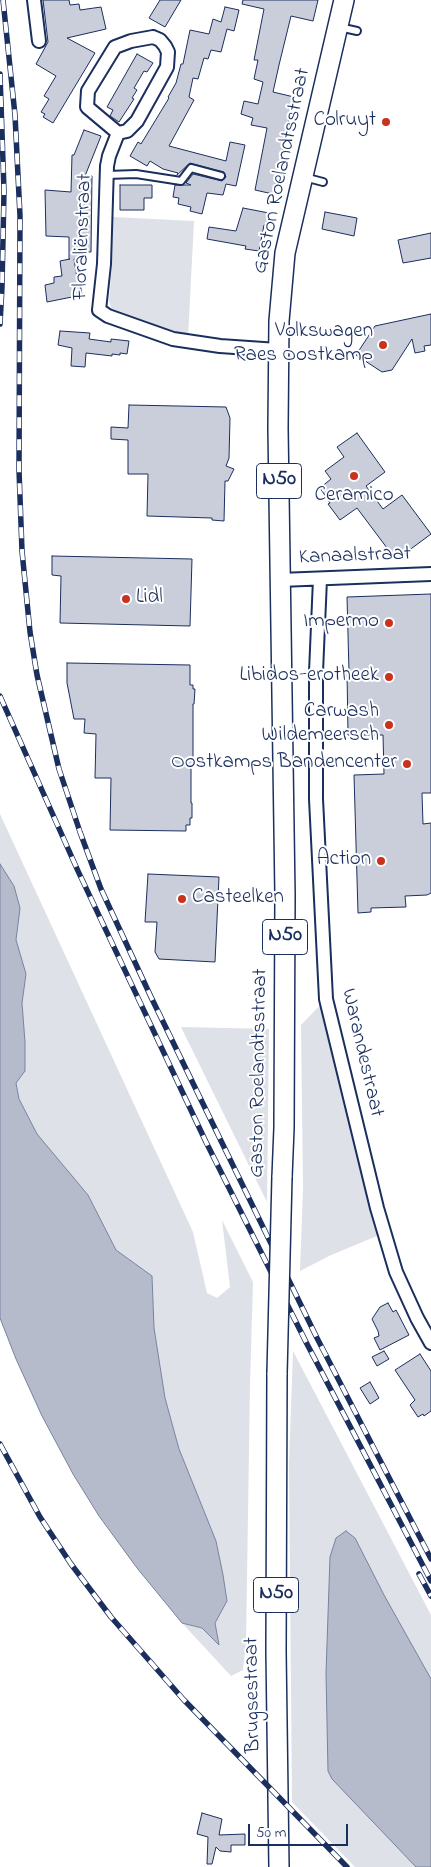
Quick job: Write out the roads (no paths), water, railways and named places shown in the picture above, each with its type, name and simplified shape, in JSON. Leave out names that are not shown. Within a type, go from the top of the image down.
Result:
[{"type":"main road","name":"Gaston Roelandtsstraat","points":[[277,1373],[284,1118],[285,895],[278,350],[281,286],[285,253],[344,0]]},
{"type":"main road","name":"Brugsestraat","points":[[277,1373],[276,1651],[279,1867]]},
{"type":"street","points":[[34,0],[39,41]]},
{"type":"street","points":[[153,37],[160,40],[168,52],[167,67],[137,121],[126,131],[118,133],[87,107],[88,91],[115,48],[130,41],[153,37]]},
{"type":"street","name":"Floraliënstraat","points":[[118,133],[108,156],[104,264],[100,310],[108,316],[173,339],[220,346],[278,350]]},
{"type":"street","name":"Kanaalstraat","points":[[280,580],[431,574]]},
{"type":"street","name":"Warandestraat","points":[[320,579],[316,672],[316,799],[326,999],[377,1208],[396,1272],[417,1318],[431,1343]]},
{"type":"lane","points":[[337,27],[356,31]]},
{"type":"lane","points":[[107,175],[136,174],[177,182],[181,181],[191,168],[220,176]]},
{"type":"lane","points":[[302,176],[323,182]]},
{"type":"water","points":[[0,864],[14,886],[20,908],[16,940],[26,974],[22,1003],[25,1071],[16,1083],[19,1099],[37,1134],[88,1195],[116,1250],[152,1276],[154,1328],[165,1398],[179,1449],[216,1541],[223,1575],[227,1601],[215,1623],[219,1645],[202,1628],[182,1623],[137,1568],[99,1516],[73,1474],[42,1416],[0,1318]]},
{"type":"water","points":[[346,1531],[355,1538],[384,1595],[431,1679],[431,1867],[416,1867],[332,1779],[328,1771],[326,1673],[330,1557],[336,1538]]},
{"type":"railway","points":[[3,0],[15,115],[20,216],[19,470],[22,551],[30,632],[37,675],[59,769],[101,889],[151,997],[317,1338],[431,1559]]},
{"type":"railway","points":[[0,74],[4,191],[0,324]]},
{"type":"railway","points":[[0,696],[78,871],[206,1142],[307,1344],[431,1581]]},
{"type":"railway","points":[[0,1444],[40,1517],[71,1564],[111,1617],[183,1699],[347,1867]]},
{"type":"railway","points":[[419,1574],[431,1596]]},
{"type":"place","name":"Colruyt","points":[[386,122]]},
{"type":"place","name":"Volkswagen Raes Oostkamp","points":[[383,345]]},
{"type":"place","name":"Ceramico","points":[[354,476]]},
{"type":"place","name":"Lidl","points":[[126,599]]},
{"type":"place","name":"Impermo","points":[[389,623]]},
{"type":"place","name":"Libidos-erotheek","points":[[389,677]]},
{"type":"place","name":"Carwash Wildemeersch","points":[[389,725]]},
{"type":"place","name":"Oostkamps Bandencenter","points":[[407,764]]},
{"type":"place","name":"Action","points":[[381,861]]},
{"type":"place","name":"Casteelken","points":[[182,899]]}]
